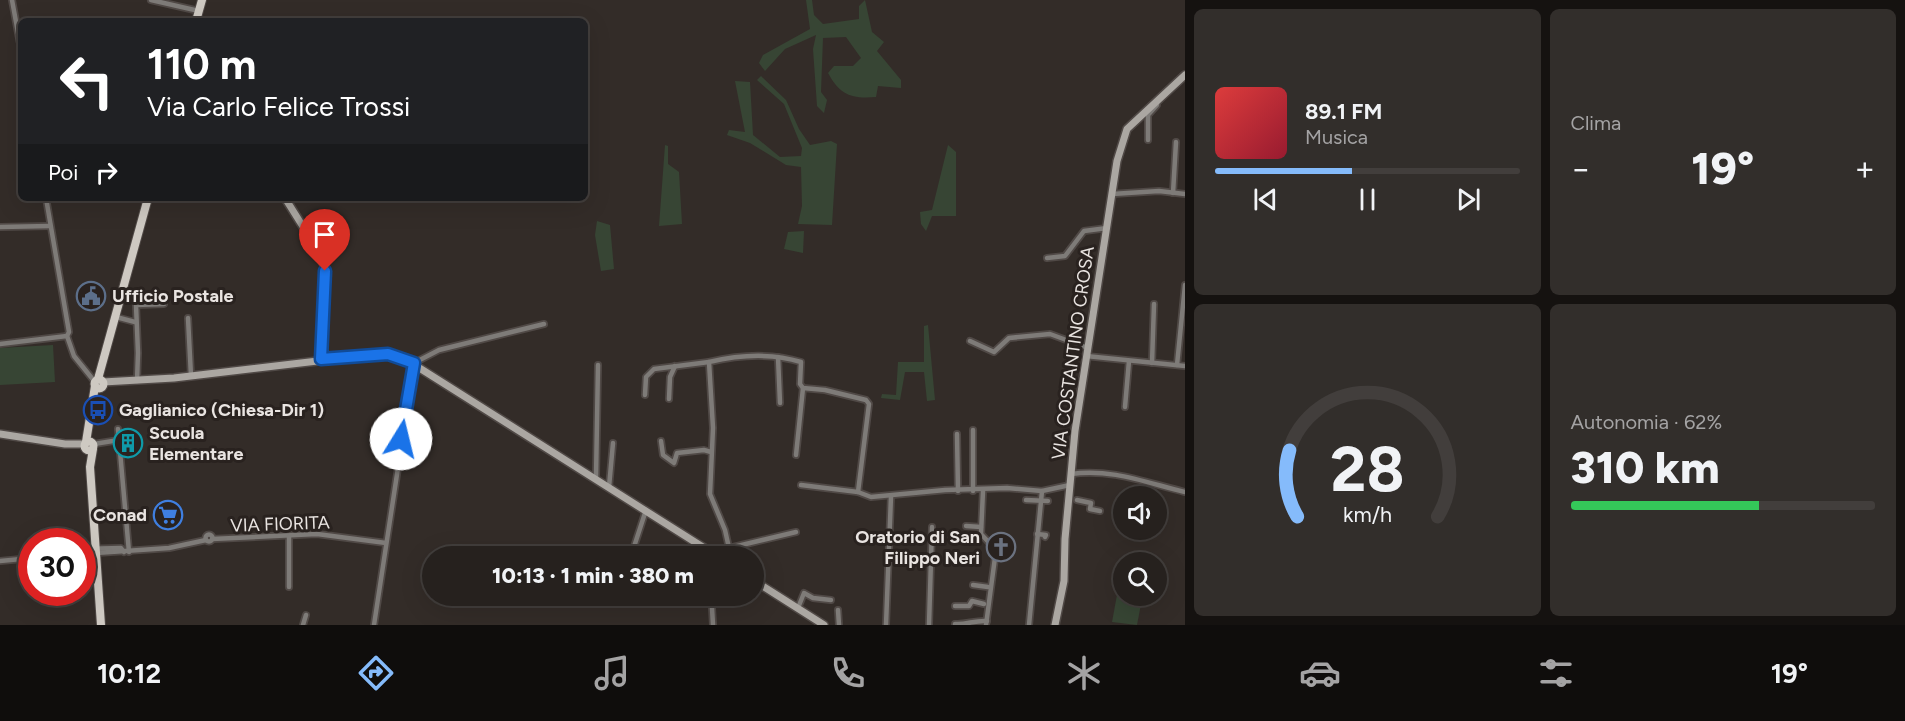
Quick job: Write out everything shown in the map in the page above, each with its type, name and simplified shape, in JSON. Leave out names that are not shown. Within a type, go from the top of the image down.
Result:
[{"type":"main road","points":[[197,18],[202,0]]},
{"type":"main road","points":[[94,528],[89,446],[99,383],[147,201]]},
{"type":"main road","points":[[96,550],[101,625]]},
{"type":"street","points":[[12,0],[18,33]]},
{"type":"street","points":[[151,0],[199,11]]},
{"type":"street","name":"VIA COSTANTINO CROSA","points":[[1055,625],[1064,581],[1073,500],[1070,485],[1071,474],[1087,352],[1123,137],[1138,116],[1185,75]]},
{"type":"street","points":[[1148,140],[1148,115],[1158,105],[1157,99]]},
{"type":"street","points":[[1173,193],[1176,142]]},
{"type":"street","points":[[1112,194],[1185,194]]},
{"type":"street","points":[[46,201],[69,332],[67,336],[74,356],[99,383],[191,376],[321,359],[388,354],[414,363],[702,546]]},
{"type":"street","points":[[287,201],[317,249],[324,265],[321,359]]},
{"type":"street","points":[[0,227],[50,226]]},
{"type":"street","points":[[1047,258],[1065,256],[1084,231],[1107,228]]},
{"type":"street","points":[[1177,365],[1185,285]]},
{"type":"street","points":[[136,381],[138,353],[136,304],[164,304]]},
{"type":"street","points":[[1152,363],[1154,304]]},
{"type":"street","points":[[116,317],[135,322]]},
{"type":"street","points":[[188,318],[191,376]]},
{"type":"street","points":[[414,363],[439,350],[544,324]]},
{"type":"street","points":[[970,341],[994,352],[1009,338],[1055,334],[1087,352],[1129,361],[1185,366]]},
{"type":"street","points":[[0,344],[67,336]]},
{"type":"street","points":[[645,394],[646,376],[649,371],[734,357],[778,357],[801,363],[800,384],[803,388],[796,455]]},
{"type":"street","points":[[778,357],[780,403]]},
{"type":"street","points":[[1125,407],[1129,361]]},
{"type":"street","points":[[709,362],[713,428],[710,494],[722,522],[728,546]]},
{"type":"street","points":[[374,625],[414,363]]},
{"type":"street","points":[[596,478],[598,365]]},
{"type":"street","points":[[669,399],[670,377],[675,366]]},
{"type":"street","points":[[803,388],[825,390],[866,400],[869,404],[858,492]]},
{"type":"street","points":[[118,429],[127,552]]},
{"type":"street","points":[[973,430],[973,491]]},
{"type":"street","points":[[0,434],[89,446],[119,440]]},
{"type":"street","points":[[957,434],[958,490]]},
{"type":"street","points":[[661,441],[663,454],[674,463],[677,453],[704,450],[711,452]]},
{"type":"street","points":[[609,486],[613,443]]},
{"type":"street","points":[[1071,474],[1090,471],[1118,474],[1185,492]]},
{"type":"street","points":[[801,485],[858,492],[871,497],[958,490],[1042,491],[1070,485]]},
{"type":"street","points":[[955,624],[967,625],[977,620],[987,623],[987,604],[996,550],[981,534],[983,491]]},
{"type":"street","points":[[1029,625],[1042,491]]},
{"type":"street","points":[[886,625],[891,496]]},
{"type":"street","points":[[1026,500],[1048,501]]},
{"type":"street","points":[[1073,500],[1090,503],[1090,509],[1100,510]]},
{"type":"street","points":[[634,546],[646,510]]},
{"type":"street","points":[[966,526],[981,527]]},
{"type":"street","points":[[929,625],[932,527]]},
{"type":"street","points":[[737,546],[796,532]]},
{"type":"street","name":"VIA FIORITA","points":[[96,550],[127,552],[188,545],[209,540],[323,534],[386,543]]},
{"type":"street","points":[[1037,534],[1046,535],[1045,537]]},
{"type":"street","points":[[289,536],[289,587]]},
{"type":"street","points":[[0,561],[18,559]]},
{"type":"street","points":[[973,585],[990,587]]},
{"type":"street","points":[[764,587],[824,625]]},
{"type":"street","points":[[798,608],[804,593],[813,598],[831,600]]},
{"type":"street","points":[[956,606],[969,606],[972,601],[987,604]]},
{"type":"street","points":[[713,606],[713,625]]},
{"type":"street","points":[[838,610],[839,625]]},
{"type":"street","points":[[303,625],[306,615]]},
{"type":"green space","points":[[806,0],[812,0],[814,15],[823,24],[859,19],[859,6],[865,0],[872,32],[884,42],[877,51],[901,80],[901,88],[878,86],[876,97],[853,96],[842,91],[828,73],[834,66],[853,66],[861,58],[846,37],[823,38],[821,92],[827,100],[824,113],[817,106],[813,49],[816,35],[785,49],[765,71],[759,63],[763,55],[810,29]]},
{"type":"green space","points":[[761,76],[786,100],[799,129],[810,145],[831,141],[837,144],[832,225],[798,224],[802,206],[801,167],[786,165],[750,143],[727,135],[729,130],[745,132],[735,81],[750,82],[753,135],[780,157],[801,156],[802,148],[784,104],[757,80]]},
{"type":"green space","points":[[665,145],[668,146],[668,164],[679,172],[682,224],[659,226]]},
{"type":"green space","points":[[948,145],[956,152],[956,216],[932,216],[926,231],[921,224],[920,212],[932,210]]},
{"type":"green space","points":[[597,221],[610,225],[614,269],[601,271],[595,235]]},
{"type":"green space","points":[[804,231],[803,253],[784,249],[788,232]]},
{"type":"green space","points":[[928,325],[935,400],[927,401],[924,372],[905,372],[900,400],[881,398],[882,394],[896,395],[898,362],[924,362],[924,326]]},
{"type":"green space","points":[[53,345],[55,382],[0,385],[0,348]]},
{"type":"green space","points":[[1115,606],[1141,606],[1137,625],[1112,622]]},
{"type":"place","name":"Ufficio Postale","points":[[91,296]]},
{"type":"place","name":"Gaglianico (Chiesa-Dir 1)","points":[[98,410]]},
{"type":"place","name":"Scuola Elementare","points":[[128,443]]},
{"type":"place","name":"Conad","points":[[168,515]]},
{"type":"place","name":"Oratorio di San Filippo Neri","points":[[1001,547]]},
{"type":"route","points":[[325,271],[321,359],[388,354],[414,363],[401,439]]}]
